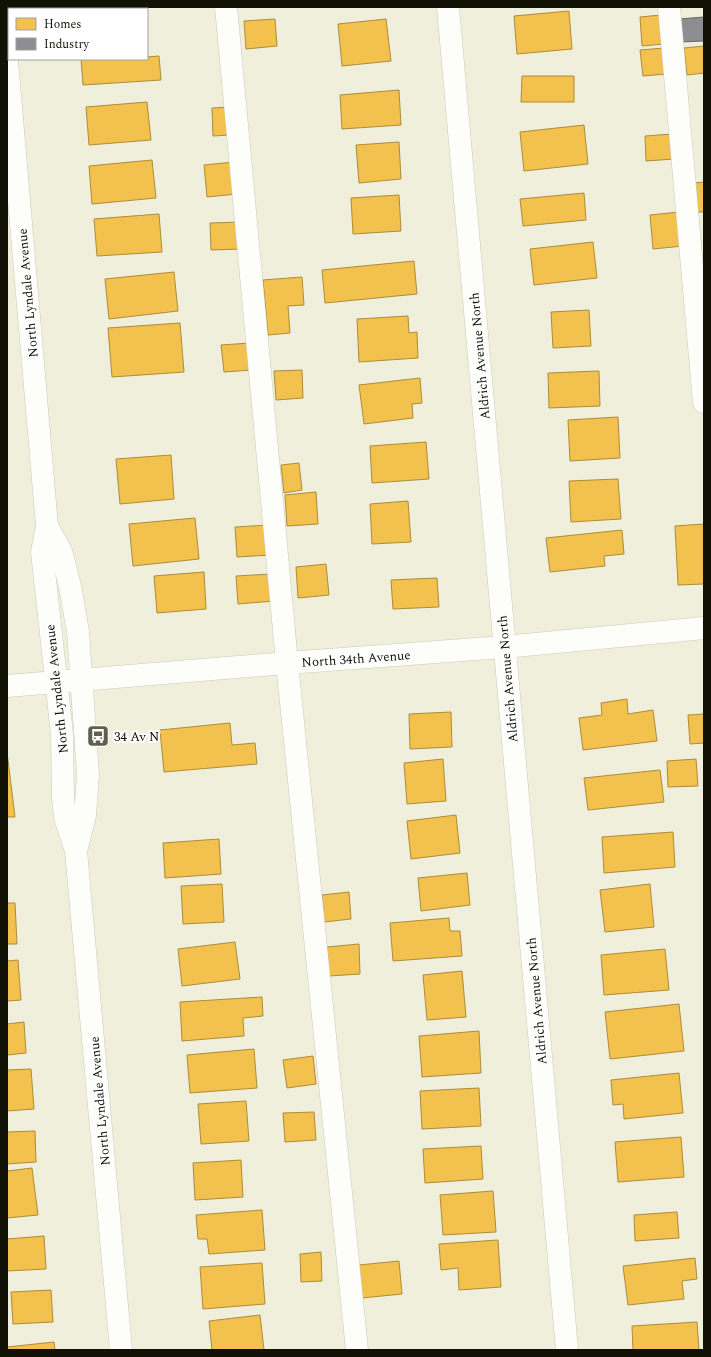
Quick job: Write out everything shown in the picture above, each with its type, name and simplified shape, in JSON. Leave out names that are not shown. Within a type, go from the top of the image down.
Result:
[{"type":"street","points":[[226,7],[287,662],[357,1350]]},
{"type":"street","name":"Aldrich Avenue North","points":[[448,7],[567,1350]]},
{"type":"street","points":[[669,7],[704,402]]},
{"type":"street","name":"North Lyndale Avenue","points":[[7,60],[47,526],[42,552],[62,734],[63,800],[65,817],[76,851],[122,1350]]},
{"type":"street","name":"North Lyndale Avenue","points":[[47,526],[61,551],[70,586],[78,632],[88,775],[85,815],[76,851]]},
{"type":"street","name":"North 34th Avenue","points":[[7,686],[287,662],[504,647],[704,628]]},
{"type":"building: Homes","points":[[83,7],[140,7],[140,8]]},
{"type":"building: Homes","points":[[569,11],[572,49],[517,54],[514,16]]},
{"type":"building: Homes","points":[[661,15],[664,44],[642,46],[640,17]]},
{"type":"building: Homes","points":[[275,19],[277,46],[246,49],[244,21]]},
{"type":"building: Homes","points":[[386,19],[391,61],[342,66],[338,24]]},
{"type":"building: Homes","points":[[704,46],[704,73],[687,75],[684,48]]},
{"type":"building: Homes","points":[[664,48],[666,74],[643,76],[640,50]]},
{"type":"building: Homes","points":[[159,56],[161,80],[83,85],[81,60],[148,60],[148,57]]},
{"type":"building: Homes","points":[[522,76],[574,76],[574,102],[521,102]]},
{"type":"building: Homes","points":[[399,90],[401,125],[342,129],[340,95]]},
{"type":"building: Homes","points":[[147,102],[151,140],[89,145],[86,107]]},
{"type":"building: Homes","points":[[229,107],[231,135],[213,136],[212,108]]},
{"type":"building: Homes","points":[[584,125],[588,164],[524,171],[520,132]]},
{"type":"building: Homes","points":[[672,134],[674,159],[646,161],[645,136]]},
{"type":"building: Homes","points":[[399,142],[401,179],[359,183],[356,145]]},
{"type":"building: Homes","points":[[152,160],[156,198],[92,204],[89,166]]},
{"type":"building: Homes","points":[[234,162],[237,194],[207,197],[204,165]]},
{"type":"building: Homes","points":[[704,182],[704,212],[696,212],[694,183]]},
{"type":"building: Homes","points":[[584,193],[586,220],[523,226],[520,199]]},
{"type":"building: Homes","points":[[399,195],[401,231],[353,234],[351,198]]},
{"type":"building: Homes","points":[[679,212],[683,246],[653,249],[650,215]]},
{"type":"building: Homes","points":[[159,214],[162,252],[97,256],[94,219]]},
{"type":"building: Homes","points":[[240,222],[241,249],[211,250],[210,223]]},
{"type":"building: Homes","points":[[593,242],[597,278],[534,285],[530,249]]},
{"type":"building: Homes","points":[[414,261],[417,294],[325,303],[322,270]]},
{"type":"building: Homes","points":[[174,272],[178,311],[109,319],[105,279]]},
{"type":"building: Homes","points":[[302,277],[304,305],[288,306],[290,333],[268,335],[263,280]]},
{"type":"building: Homes","points":[[589,310],[591,346],[553,348],[551,312]]},
{"type":"building: Homes","points":[[408,316],[409,333],[417,332],[418,358],[359,362],[357,319]]},
{"type":"building: Homes","points":[[180,323],[184,372],[112,377],[108,328]]},
{"type":"building: Homes","points":[[250,343],[252,370],[224,372],[221,345]]},
{"type":"building: Homes","points":[[302,370],[303,398],[276,400],[274,371]]},
{"type":"building: Homes","points":[[599,371],[600,406],[549,408],[548,373]]},
{"type":"building: Homes","points":[[420,378],[422,403],[412,404],[413,418],[364,424],[359,385]]},
{"type":"building: Homes","points":[[618,417],[620,458],[570,461],[568,420]]},
{"type":"building: Homes","points":[[426,442],[429,479],[372,483],[370,446]]},
{"type":"building: Homes","points":[[171,455],[174,499],[120,504],[116,459]]},
{"type":"building: Homes","points":[[299,463],[302,490],[284,493],[281,465]]},
{"type":"building: Homes","points":[[618,479],[621,519],[571,522],[569,481]]},
{"type":"building: Homes","points":[[316,492],[318,524],[287,526],[285,495]]},
{"type":"building: Homes","points":[[408,501],[411,542],[372,544],[370,504]]},
{"type":"building: Homes","points":[[195,518],[199,559],[133,566],[129,524]]},
{"type":"building: Homes","points":[[704,524],[704,584],[678,585],[675,526]]},
{"type":"building: Homes","points":[[269,525],[271,555],[237,557],[235,527]]},
{"type":"building: Homes","points":[[622,530],[624,554],[604,556],[605,566],[550,572],[546,538]]},
{"type":"building: Homes","points":[[326,564],[329,595],[298,598],[296,567]]},
{"type":"building: Homes","points":[[204,572],[206,609],[157,613],[154,576]]},
{"type":"building: Homes","points":[[272,574],[274,601],[238,604],[236,576]]},
{"type":"building: Homes","points":[[437,578],[439,607],[393,609],[391,580]]},
{"type":"building: Homes","points":[[627,699],[628,714],[653,710],[657,741],[583,750],[579,718],[602,715],[601,703]]},
{"type":"building: Homes","points":[[451,712],[452,747],[410,749],[409,714]]},
{"type":"building: Homes","points":[[704,714],[704,743],[690,744],[688,715]]},
{"type":"building: Homes","points":[[230,723],[232,745],[255,743],[257,764],[164,772],[160,730]]},
{"type":"building: Homes","points":[[7,752],[15,817],[7,817]]},
{"type":"building: Homes","points":[[443,759],[446,801],[407,804],[404,763]]},
{"type":"building: Homes","points":[[696,759],[698,786],[668,787],[667,761]]},
{"type":"building: Homes","points":[[660,770],[664,802],[588,810],[584,778]]},
{"type":"building: Homes","points":[[456,815],[460,853],[411,859],[407,821]]},
{"type":"building: Homes","points":[[673,832],[675,867],[604,873],[602,837]]},
{"type":"building: Homes","points":[[219,839],[221,874],[165,878],[163,843]]},
{"type":"building: Homes","points":[[467,873],[470,905],[421,911],[418,878]]},
{"type":"building: Homes","points":[[222,884],[224,922],[183,924],[181,886]]},
{"type":"building: Homes","points":[[650,884],[654,927],[605,932],[600,890]]},
{"type":"building: Homes","points":[[349,892],[351,919],[324,922],[322,895]]},
{"type":"building: Homes","points":[[7,903],[15,903],[17,944],[7,944]]},
{"type":"building: Homes","points":[[449,918],[450,931],[460,931],[462,956],[393,961],[390,923]]},
{"type":"building: Homes","points":[[235,942],[240,979],[182,986],[178,949]]},
{"type":"building: Homes","points":[[359,944],[360,974],[329,976],[327,947]]},
{"type":"building: Homes","points":[[665,949],[669,990],[604,995],[601,955]]},
{"type":"building: Homes","points":[[18,960],[21,1000],[7,1001],[7,961]]},
{"type":"building: Homes","points":[[462,971],[466,1017],[427,1020],[423,975]]},
{"type":"building: Homes","points":[[262,997],[263,1016],[243,1018],[244,1036],[182,1041],[180,1002]]},
{"type":"building: Homes","points":[[679,1004],[684,1051],[610,1059],[605,1012]]},
{"type":"building: Homes","points":[[24,1022],[26,1053],[7,1055],[7,1024]]},
{"type":"building: Homes","points":[[479,1031],[481,1073],[422,1077],[419,1036]]},
{"type":"building: Homes","points":[[254,1049],[257,1088],[190,1093],[187,1055]]},
{"type":"building: Homes","points":[[313,1056],[316,1084],[287,1088],[283,1060]]},
{"type":"building: Homes","points":[[31,1069],[34,1109],[7,1111],[7,1070]]},
{"type":"building: Homes","points":[[679,1073],[683,1113],[624,1119],[623,1104],[613,1105],[611,1080]]},
{"type":"building: Homes","points":[[479,1088],[481,1126],[422,1129],[420,1091]]},
{"type":"building: Homes","points":[[246,1101],[249,1141],[201,1144],[198,1104]]},
{"type":"building: Homes","points":[[314,1112],[316,1140],[285,1142],[283,1113]]},
{"type":"building: Homes","points":[[35,1131],[36,1162],[7,1164],[7,1132]]},
{"type":"building: Homes","points":[[681,1137],[684,1177],[618,1182],[615,1142]]},
{"type":"building: Homes","points":[[481,1146],[483,1179],[425,1183],[423,1149]]},
{"type":"building: Homes","points":[[241,1160],[243,1197],[195,1200],[193,1163]]},
{"type":"building: Homes","points":[[32,1168],[38,1215],[7,1218],[7,1171]]},
{"type":"building: Homes","points":[[493,1191],[496,1232],[443,1235],[440,1195]]},
{"type":"building: Homes","points":[[262,1210],[265,1250],[209,1254],[207,1239],[198,1239],[196,1215]]},
{"type":"building: Homes","points":[[677,1212],[679,1238],[635,1241],[634,1215]]},
{"type":"building: Homes","points":[[44,1236],[46,1269],[7,1271],[7,1239]]},
{"type":"building: Homes","points":[[498,1240],[501,1287],[459,1290],[458,1268],[441,1270],[439,1244]]},
{"type":"building: Homes","points":[[321,1252],[322,1281],[301,1282],[300,1254]]},
{"type":"building: Homes","points":[[695,1258],[697,1279],[682,1281],[684,1299],[628,1305],[623,1266]]},
{"type":"building: Homes","points":[[399,1261],[402,1294],[362,1298],[359,1265]]},
{"type":"building: Homes","points":[[262,1263],[265,1304],[203,1309],[200,1267]]},
{"type":"building: Homes","points":[[51,1290],[53,1322],[13,1324],[11,1292]]},
{"type":"building: Homes","points":[[260,1315],[264,1350],[212,1350],[209,1321]]},
{"type":"building: Homes","points":[[697,1322],[699,1350],[633,1350],[632,1326]]},
{"type":"building: Homes","points":[[54,1342],[55,1350],[7,1350],[7,1347]]},
{"type":"building: Industry","points":[[704,17],[704,41],[681,42],[679,19]]},
{"type":"place","name":"34 Av N","points":[[98,736]]}]
